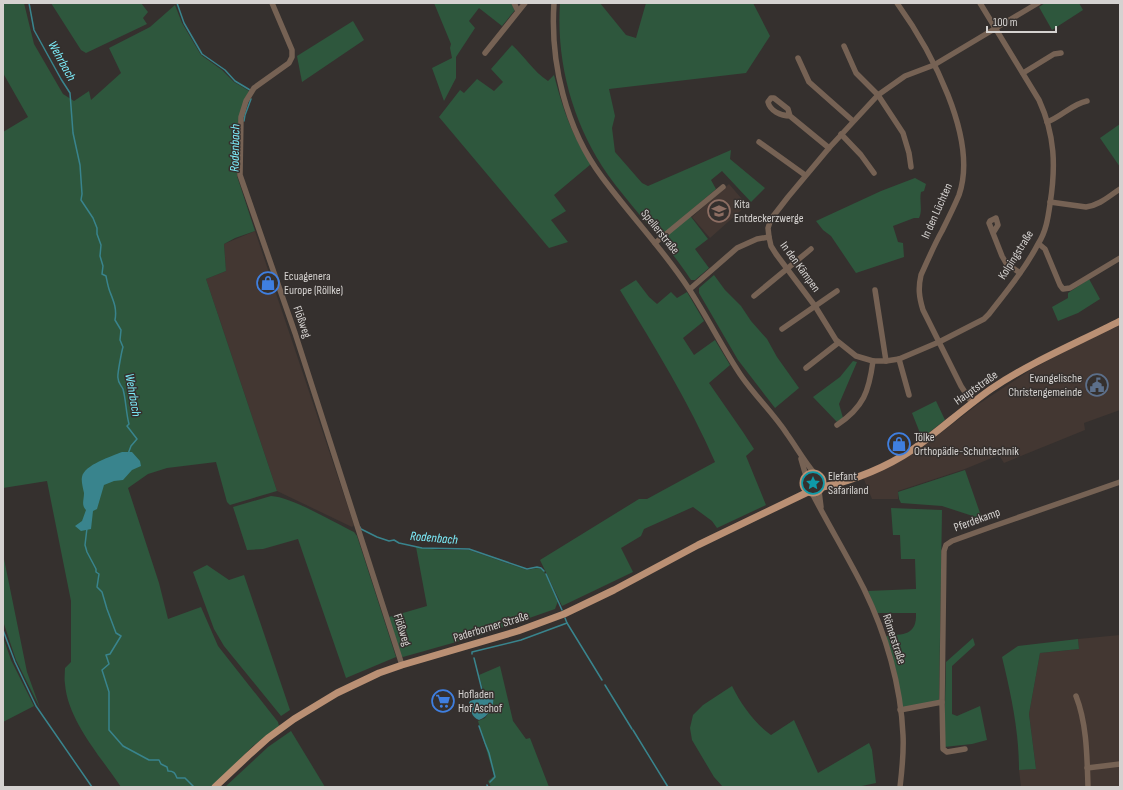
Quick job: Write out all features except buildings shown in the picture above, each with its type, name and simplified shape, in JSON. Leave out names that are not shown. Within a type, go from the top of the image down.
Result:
[{"type":"main road","name":"Hauptstraße","points":[[815,488],[849,480],[875,470],[911,450],[972,403],[1014,376],[1120,321]]},
{"type":"main road","points":[[814,474],[818,475],[815,488],[804,480],[806,476],[814,474]]},
{"type":"main road","name":"Paderborner Straße","points":[[215,787],[254,750],[294,719],[337,693],[379,673],[518,632],[564,614],[608,593],[684,552],[815,488]]},
{"type":"street","name":"Flößweg","points":[[272,3],[292,50],[292,57],[289,63],[254,88],[246,101],[241,117],[240,175],[295,333],[402,665]]},
{"type":"street","points":[[514,3],[518,10]]},
{"type":"street","points":[[485,53],[525,3]]},
{"type":"street","name":"Spellerstraße","points":[[554,3],[554,53],[568,111],[580,139],[601,176],[690,289],[743,377],[781,424],[800,455],[814,474]]},
{"type":"street","name":"In den Lüchten","points":[[897,3],[920,37],[934,65],[952,106],[961,142],[963,178],[959,194],[924,269],[918,288],[919,299],[923,310],[961,386],[972,403]]},
{"type":"street","name":"Kolpingstraße","points":[[939,342],[989,314],[1020,273],[1039,244],[1047,224],[1053,180],[1054,160],[1052,143],[1047,122],[1039,100],[980,3]]},
{"type":"street","name":"In den Kämpen","points":[[939,342],[899,359],[873,361],[856,356],[838,343],[815,306],[771,246],[768,237],[768,228],[771,219],[805,175],[878,95],[905,76],[934,65],[1038,3]]},
{"type":"street","points":[[844,46],[851,65],[856,73],[878,95],[902,133],[909,153],[911,167]]},
{"type":"street","points":[[1023,73],[1054,54],[1061,53]]},
{"type":"street","points":[[798,58],[809,82],[853,121]]},
{"type":"street","points":[[1047,122],[1054,120],[1081,102],[1087,101]]},
{"type":"street","points":[[790,116],[829,148]]},
{"type":"street","points":[[841,134],[861,155],[874,172]]},
{"type":"street","points":[[759,142],[805,175]]},
{"type":"street","points":[[655,243],[723,187]]},
{"type":"street","points":[[1050,202],[1086,207],[1092,206],[1098,204],[1120,189]]},
{"type":"street","points":[[993,233],[1006,263],[1020,273]]},
{"type":"street","points":[[690,289],[737,248],[757,239],[768,237]]},
{"type":"street","points":[[1039,244],[1046,248],[1060,285],[1064,289],[1070,288],[1120,258]]},
{"type":"street","points":[[754,296],[811,249]]},
{"type":"street","points":[[875,290],[886,361]]},
{"type":"street","points":[[782,330],[837,292]]},
{"type":"street","points":[[806,368],[838,343]]},
{"type":"street","points":[[899,359],[909,395]]},
{"type":"street","points":[[837,424],[857,408],[863,400],[867,392],[873,361]]},
{"type":"street","name":"Spellerstraße","points":[[800,455],[806,476]]},
{"type":"street","name":"Pferdekamp","points":[[965,749],[947,752],[942,749],[944,551],[946,545],[952,541],[1120,482]]},
{"type":"street","name":"Römerstraße","points":[[815,488],[821,510],[873,608],[890,661],[900,710],[903,751],[900,787]]},
{"type":"street","points":[[1076,696],[1082,710],[1088,768],[1088,787]]},
{"type":"street","points":[[900,710],[942,702]]},
{"type":"street","points":[[1088,768],[1120,764]]},
{"type":"shaded area","name":"Kita Entdeckerzwerge","points":[[729,184],[747,205],[710,238],[692,217]]},
{"type":"shaded area","points":[[255,231],[354,525],[352,527],[277,491],[206,279],[226,271],[224,244]]},
{"type":"shaded area","points":[[1120,322],[1120,410],[1084,423],[1085,430],[1004,463],[999,455],[965,469],[898,491],[898,499],[872,499],[863,477],[895,464],[916,452],[977,405],[1032,369]]},
{"type":"shaded area","points":[[1120,635],[1120,787],[1021,787],[1019,770],[1036,769],[1029,714],[1040,653],[1079,649],[1078,639]]},
{"type":"green space","points":[[3,3],[24,3],[34,44],[63,94],[74,101],[89,91],[91,100],[121,73],[109,48],[150,27],[175,5],[182,23],[201,55],[222,70],[234,82],[249,91],[245,100],[237,176],[255,231],[235,238],[224,244],[226,271],[206,279],[277,491],[230,505],[227,502],[216,462],[167,468],[148,474],[128,488],[159,583],[168,619],[201,607],[218,646],[278,722],[279,726],[253,746],[212,787],[121,787],[95,751],[79,725],[67,698],[65,668],[71,662],[71,601],[47,481],[3,488],[3,132],[28,117],[3,73]]},
{"type":"green space","points":[[51,3],[141,3],[148,12],[143,18],[147,24],[86,53],[81,50]]},
{"type":"green space","points":[[434,3],[511,3],[515,10],[502,26],[479,8],[469,21],[475,28],[456,57],[456,78],[444,101],[432,68],[452,58],[450,48],[451,44]]},
{"type":"green space","points":[[560,3],[600,3],[626,35],[636,38],[646,3],[753,3],[770,36],[746,73],[609,89],[615,116],[612,128],[615,152],[642,183],[648,186],[731,150],[730,159],[765,188],[751,202],[722,171],[711,180],[716,189],[688,213],[708,239],[695,249],[709,268],[695,280],[691,280],[608,175],[585,135],[569,93],[564,71],[559,26]]},
{"type":"green space","points":[[1045,3],[1079,3],[1083,10],[1052,30],[1039,7]]},
{"type":"green space","points":[[353,21],[364,40],[302,82],[297,56]]},
{"type":"green space","points":[[512,45],[538,73],[548,81],[554,75],[568,121],[591,164],[554,195],[566,211],[551,220],[568,242],[549,248],[439,117],[460,90],[464,93],[477,79],[494,91],[503,82],[491,69]]},
{"type":"green space","points":[[1120,124],[1120,167],[1100,138]]},
{"type":"green space","points":[[915,178],[926,184],[924,191],[921,192],[921,212],[919,218],[914,218],[893,226],[898,242],[903,243],[904,257],[856,273],[831,236],[823,230],[816,221],[881,191]]},
{"type":"green space","points":[[714,275],[767,339],[777,357],[799,388],[775,408],[738,360],[699,293],[699,288]]},
{"type":"green space","points":[[1089,279],[1100,299],[1078,313],[1058,321],[1052,307],[1068,298],[1068,293]]},
{"type":"green space","points":[[636,280],[649,297],[657,304],[671,292],[677,298],[687,292],[704,321],[683,338],[694,355],[715,340],[730,365],[709,383],[754,449],[746,456],[766,505],[717,528],[712,521],[693,507],[644,529],[641,536],[621,548],[633,572],[562,606],[540,560],[639,499],[647,499],[715,462],[682,396],[620,290]]},
{"type":"green space","points":[[853,361],[857,362],[839,404],[843,418],[837,422],[813,397],[840,377]]},
{"type":"green space","points":[[936,401],[945,420],[922,438],[912,413]]},
{"type":"green space","points":[[965,470],[980,513],[985,520],[942,506],[901,503],[899,499],[898,492]]},
{"type":"green space","points":[[271,496],[280,497],[301,505],[354,532],[357,536],[396,657],[346,678],[298,539],[263,549],[247,550],[233,507]]},
{"type":"green space","points":[[891,508],[942,510],[939,701],[905,708],[902,706],[896,671],[886,636],[903,634],[911,630],[916,621],[916,613],[877,613],[868,591],[916,589],[915,559],[901,559],[900,535],[893,535]]},
{"type":"green space","points":[[416,547],[440,550],[469,550],[527,570],[538,568],[541,569],[544,571],[558,601],[555,609],[481,635],[403,657],[401,656],[389,617],[427,606]]},
{"type":"green space","points":[[3,554],[27,672],[40,708],[16,660],[3,621]]},
{"type":"green space","points":[[207,565],[229,580],[244,575],[290,710],[281,716],[224,646],[214,629],[193,572]]},
{"type":"green space","points":[[3,637],[11,660],[34,706],[3,722]]},
{"type":"green space","points":[[973,638],[975,645],[952,666],[952,714],[957,716],[980,706],[987,740],[972,744],[944,747],[946,662]]},
{"type":"green space","points":[[1078,639],[1079,649],[1040,653],[1029,714],[1036,769],[1019,770],[1018,741],[1014,713],[1002,657],[1018,646]]},
{"type":"green space","points":[[500,666],[513,721],[526,739],[530,738],[549,787],[491,787],[488,781],[494,776],[478,721],[485,718],[492,708],[488,695],[485,697],[479,675]]},
{"type":"green space","points":[[732,686],[748,713],[771,735],[794,720],[818,773],[869,743],[872,750],[876,783],[857,787],[723,787],[714,777],[692,740],[690,728],[693,715],[703,705]]},
{"type":"green space","points":[[291,731],[325,787],[225,787],[268,747]]},
{"type":"water","points":[[122,452],[132,452],[140,461],[141,466],[132,470],[123,480],[114,481],[104,485],[97,509],[93,511],[91,529],[81,531],[75,526],[82,521],[86,510],[83,504],[84,493],[82,477],[84,473],[93,465]]},
{"type":"water","points":[[488,695],[493,697],[492,707],[488,714],[482,719],[476,719],[471,711],[470,701]]},
{"type":"waterway","name":"Wehrbach","points":[[29,3],[34,30],[70,93],[73,133],[80,165],[81,200],[93,218],[97,228],[97,234],[101,245],[100,256],[103,266],[102,274],[106,276],[115,306],[115,320],[121,330],[120,340],[123,347],[118,380],[124,393],[129,424],[127,426],[137,439],[131,446],[128,454]]},
{"type":"waterway","name":"Rodenbach","points":[[177,3],[184,23],[202,54],[225,70],[235,81],[250,90]]},
{"type":"waterway","name":"Rodenbach","points":[[244,121],[251,99]]},
{"type":"waterway","name":"Rodenbach","points":[[360,527],[361,529],[377,537],[389,541],[394,540],[399,543],[422,548],[469,549],[527,569],[537,567],[544,571]]},
{"type":"waterway","name":"Wehrbach","points":[[87,528],[85,545],[96,572],[99,574],[97,587],[102,592],[116,633],[121,636],[110,654],[106,655],[109,664],[102,670],[109,692],[109,730],[123,746],[149,760],[159,760],[161,764],[167,767],[168,771],[172,771],[177,778],[185,778],[194,787]]},
{"type":"waterway","name":"Rodenbach","points":[[546,574],[562,610]]},
{"type":"waterway","name":"Rodenbach","points":[[565,618],[602,680]]},
{"type":"waterway","name":"Rodenbach","points":[[472,654],[472,652],[521,640],[567,623]]},
{"type":"waterway","points":[[3,630],[15,662],[36,706],[92,787]]},
{"type":"waterway","name":"Rodenbach","points":[[474,658],[483,694]]},
{"type":"waterway","name":"Rodenbach","points":[[605,685],[632,729]]},
{"type":"waterway","name":"Rodenbach","points":[[479,726],[489,753],[495,777],[490,782]]},
{"type":"waterway","name":"Rodenbach","points":[[633,730],[668,787]]},
{"type":"place","name":"Kita Entdeckerzwerge","points":[[719,211]]},
{"type":"place","name":"Ecuagenera Europe (Röllke)","points":[[268,283]]},
{"type":"place","name":"Evangelische Christengemeinde","points":[[1097,385]]},
{"type":"place","name":"Tölke Orthopädie-Schuhtechnik","points":[[899,444]]},
{"type":"place","name":"Elefant Safariland","points":[[813,483]]},
{"type":"place","name":"Hofladen Hof Aschof","points":[[443,701]]}]
